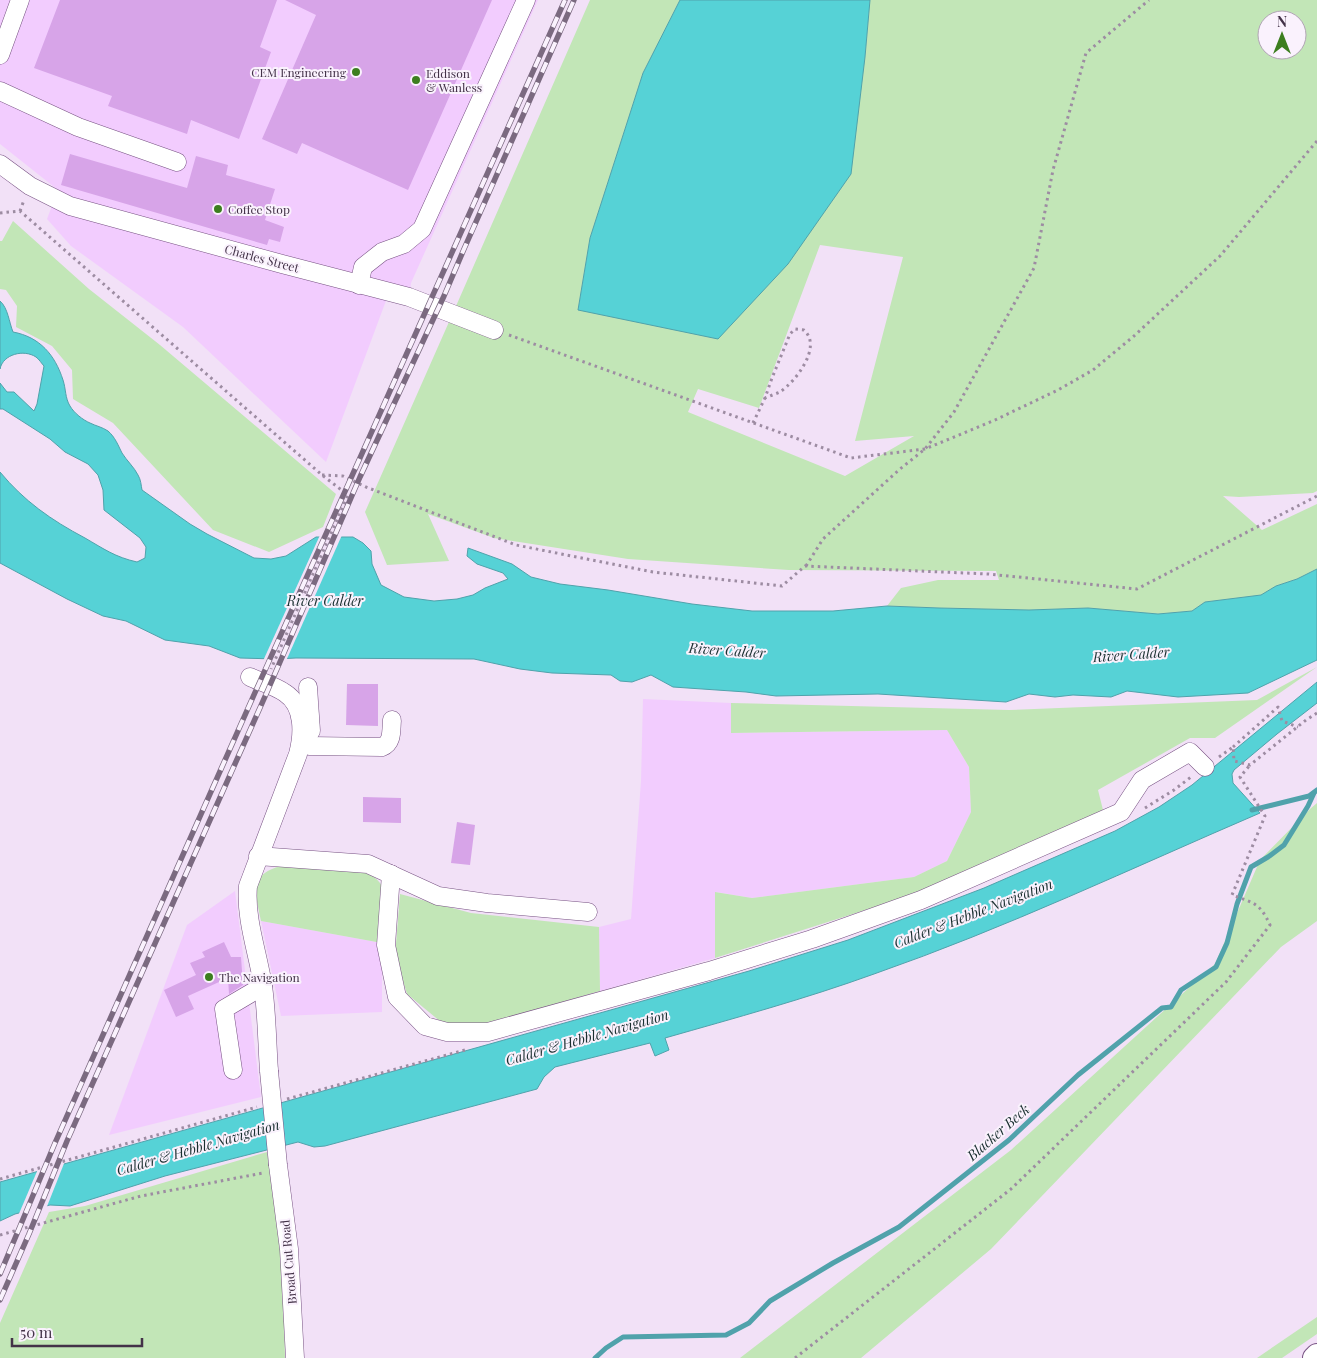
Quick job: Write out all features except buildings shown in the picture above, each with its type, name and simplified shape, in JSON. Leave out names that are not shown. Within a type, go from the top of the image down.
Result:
[{"type":"street","points":[[0,55],[20,0]]},
{"type":"street","points":[[359,284],[363,267],[382,252],[404,244],[422,229],[526,0]]},
{"type":"street","points":[[0,91],[78,127],[177,162]]},
{"type":"street","name":"Charles Street","points":[[0,164],[30,186],[70,206],[409,297],[494,330]]},
{"type":"street","points":[[233,1070],[224,1009],[263,986],[247,899],[248,886],[301,743],[302,731],[298,709],[292,699],[285,693],[250,677]]},
{"type":"street","points":[[258,856],[275,842],[304,766],[309,746],[311,725],[308,687]]},
{"type":"street","points":[[309,746],[382,747],[390,741],[392,720]]},
{"type":"street","points":[[391,874],[386,945],[397,997],[425,1026],[447,1032],[488,1032],[709,971],[812,939],[920,900],[1121,812],[1142,780],[1190,752],[1205,767]]},
{"type":"street","points":[[258,856],[368,864],[438,896],[487,903],[588,912]]},
{"type":"street","name":"Broad Cut Road","points":[[263,986],[278,1168],[289,1249],[295,1358]]},
{"type":"path","points":[[322,474],[343,476],[366,487],[516,545],[653,572],[782,586],[805,566],[823,539],[926,449],[954,412],[1034,268],[1053,170],[1086,53],[1149,0]]},
{"type":"path","points":[[494,330],[850,458],[926,449],[995,420],[1058,390],[1093,370],[1134,336],[1220,256],[1317,141]]},
{"type":"path","points":[[0,212],[20,211],[348,495],[268,676]]},
{"type":"path","points":[[754,422],[790,334],[795,329],[804,330],[809,335],[811,343],[809,356],[805,364],[781,391],[765,398]]},
{"type":"path","points":[[805,566],[988,574],[1137,590],[1317,496]]},
{"type":"path","points":[[1233,747],[1278,707],[1282,721],[1298,727]]},
{"type":"path","points":[[1306,720],[1317,713]]},
{"type":"path","points":[[795,1358],[1011,1189],[1226,982],[1270,925],[1263,911],[1256,905],[1232,895],[1265,816],[1240,776],[1250,765]]},
{"type":"path","points":[[255,1101],[256,1108]]},
{"type":"path","points":[[0,1179],[264,1106]]},
{"type":"path","points":[[0,1235],[141,1196],[278,1168]]},
{"type":"shaded area","points":[[0,0],[538,0],[411,283],[408,302],[387,298],[326,462],[183,327],[71,246],[47,219],[58,190],[0,144]]},
{"type":"shaded area","points":[[590,0],[680,0],[643,73],[590,238],[578,310],[865,57],[870,0],[1317,0],[1317,491],[1313,493],[1239,497],[1223,496],[1262,530],[1317,504],[1317,569],[1297,579],[1276,586],[1262,595],[1205,602],[1192,611],[1158,614],[1088,608],[1029,610],[887,606],[901,588],[938,580],[999,580],[996,571],[789,570],[628,559],[494,538],[428,514],[449,561],[387,565],[365,512]],"holes":[[[820,245],[903,257],[855,441],[914,436],[845,476],[688,412],[698,389],[759,408]]]},
{"type":"shaded area","points":[[13,221],[89,289],[160,345],[336,494],[323,527],[269,552],[213,530],[113,423],[73,399],[72,370],[52,346],[16,327],[17,306],[6,290],[0,289],[0,241],[2,241]]},
{"type":"shaded area","points":[[1317,667],[1215,738],[1190,738],[1098,790],[1103,810],[922,892],[715,958],[715,892],[752,898],[914,877],[947,861],[971,812],[969,767],[947,730],[731,733],[731,703],[1009,710],[1257,700]]},
{"type":"shaded area","points":[[643,699],[731,703],[731,733],[947,730],[969,767],[971,812],[947,861],[914,877],[752,898],[716,892],[715,958],[600,991],[599,927],[631,919],[641,781]]},
{"type":"shaded area","points":[[1317,803],[1317,921],[1281,947],[991,1249],[861,1358],[740,1358],[1011,1150],[1215,964],[1260,860]]},
{"type":"shaded area","points":[[284,865],[365,871],[373,877],[380,883],[383,889],[382,943],[261,921],[256,893],[259,879],[264,873]]},
{"type":"shaded area","points":[[235,891],[261,1097],[109,1135],[187,925]]},
{"type":"shaded area","points":[[400,894],[471,913],[599,927],[600,991],[475,1028],[441,1022],[407,994],[395,956]]},
{"type":"shaded area","points":[[261,921],[382,943],[382,1012],[281,1016]]},
{"type":"shaded area","points":[[267,1152],[283,1253],[285,1358],[0,1358],[0,1323],[49,1212],[85,1206]]},
{"type":"shaded area","points":[[1317,1317],[1317,1334],[1282,1358],[1257,1358]]},
{"type":"water","points":[[680,0],[870,0],[851,174],[788,264],[718,339],[578,310],[590,238],[643,73]]},
{"type":"water","name":"River Calder","points":[[0,301],[7,311],[13,332],[31,338],[51,355],[60,371],[67,400],[74,411],[84,420],[108,431],[113,436],[122,453],[135,469],[142,490],[190,524],[254,558],[271,559],[286,556],[316,537],[353,537],[371,551],[372,564],[381,585],[404,597],[434,601],[457,599],[473,595],[508,579],[503,573],[477,564],[467,556],[468,548],[512,564],[531,577],[560,584],[752,611],[833,611],[887,606],[1029,610],[1088,608],[1158,614],[1192,611],[1205,602],[1261,595],[1276,586],[1297,579],[1317,569],[1317,660],[1248,693],[1178,697],[1127,691],[1111,697],[1073,695],[1055,697],[1029,694],[1006,702],[878,694],[776,696],[673,687],[651,675],[632,682],[620,681],[611,675],[552,673],[520,669],[474,659],[240,658],[209,646],[165,640],[126,621],[103,616],[0,563],[0,472],[39,509],[110,552],[137,562],[145,558],[146,547],[140,538],[104,510],[103,490],[98,475],[88,464],[65,452],[50,439],[3,409],[0,409],[0,383],[7,392],[14,392],[34,411],[44,366],[36,357],[20,353],[5,360],[0,369]]},
{"type":"water","points":[[1317,682],[1317,703],[1277,734],[1234,770],[1232,774],[1233,783],[1260,813],[972,937],[822,992],[665,1038],[669,1050],[655,1056],[650,1043],[555,1067],[544,1077],[537,1089],[325,1146],[314,1147],[298,1142],[165,1176],[70,1206],[50,1205],[15,1214],[0,1221],[0,1182],[749,971],[848,940],[984,888],[1115,831],[1159,807],[1192,785]]},
{"type":"pier","points":[[320,535],[342,535],[286,661],[263,661]]},
{"type":"pier","points":[[65,1161],[46,1209],[18,1216],[38,1169]]},
{"type":"waterway","name":"Calder & Hebble Navigation","points":[[1252,810],[1309,796],[1317,790]]},
{"type":"waterway","name":"Blacker Beck","points":[[595,1358],[623,1337],[726,1335],[749,1323],[770,1301],[833,1263],[899,1227],[1009,1140],[1078,1075],[1162,1008],[1171,1007],[1181,990],[1216,967],[1227,943],[1237,904],[1251,867],[1284,845],[1314,793]]},
{"type":"railway","points":[[0,1274],[55,1143],[565,0]]},
{"type":"railway","points":[[0,1300],[67,1141],[267,692],[360,477],[444,296],[574,0]]},
{"type":"place","name":"CEM Engineering","points":[[356,72]]},
{"type":"place","name":"Eddison & Wanless","points":[[416,80]]},
{"type":"place","name":"Coffee Stop","points":[[218,209]]},
{"type":"place","name":"The Navigation","points":[[209,977]]}]
